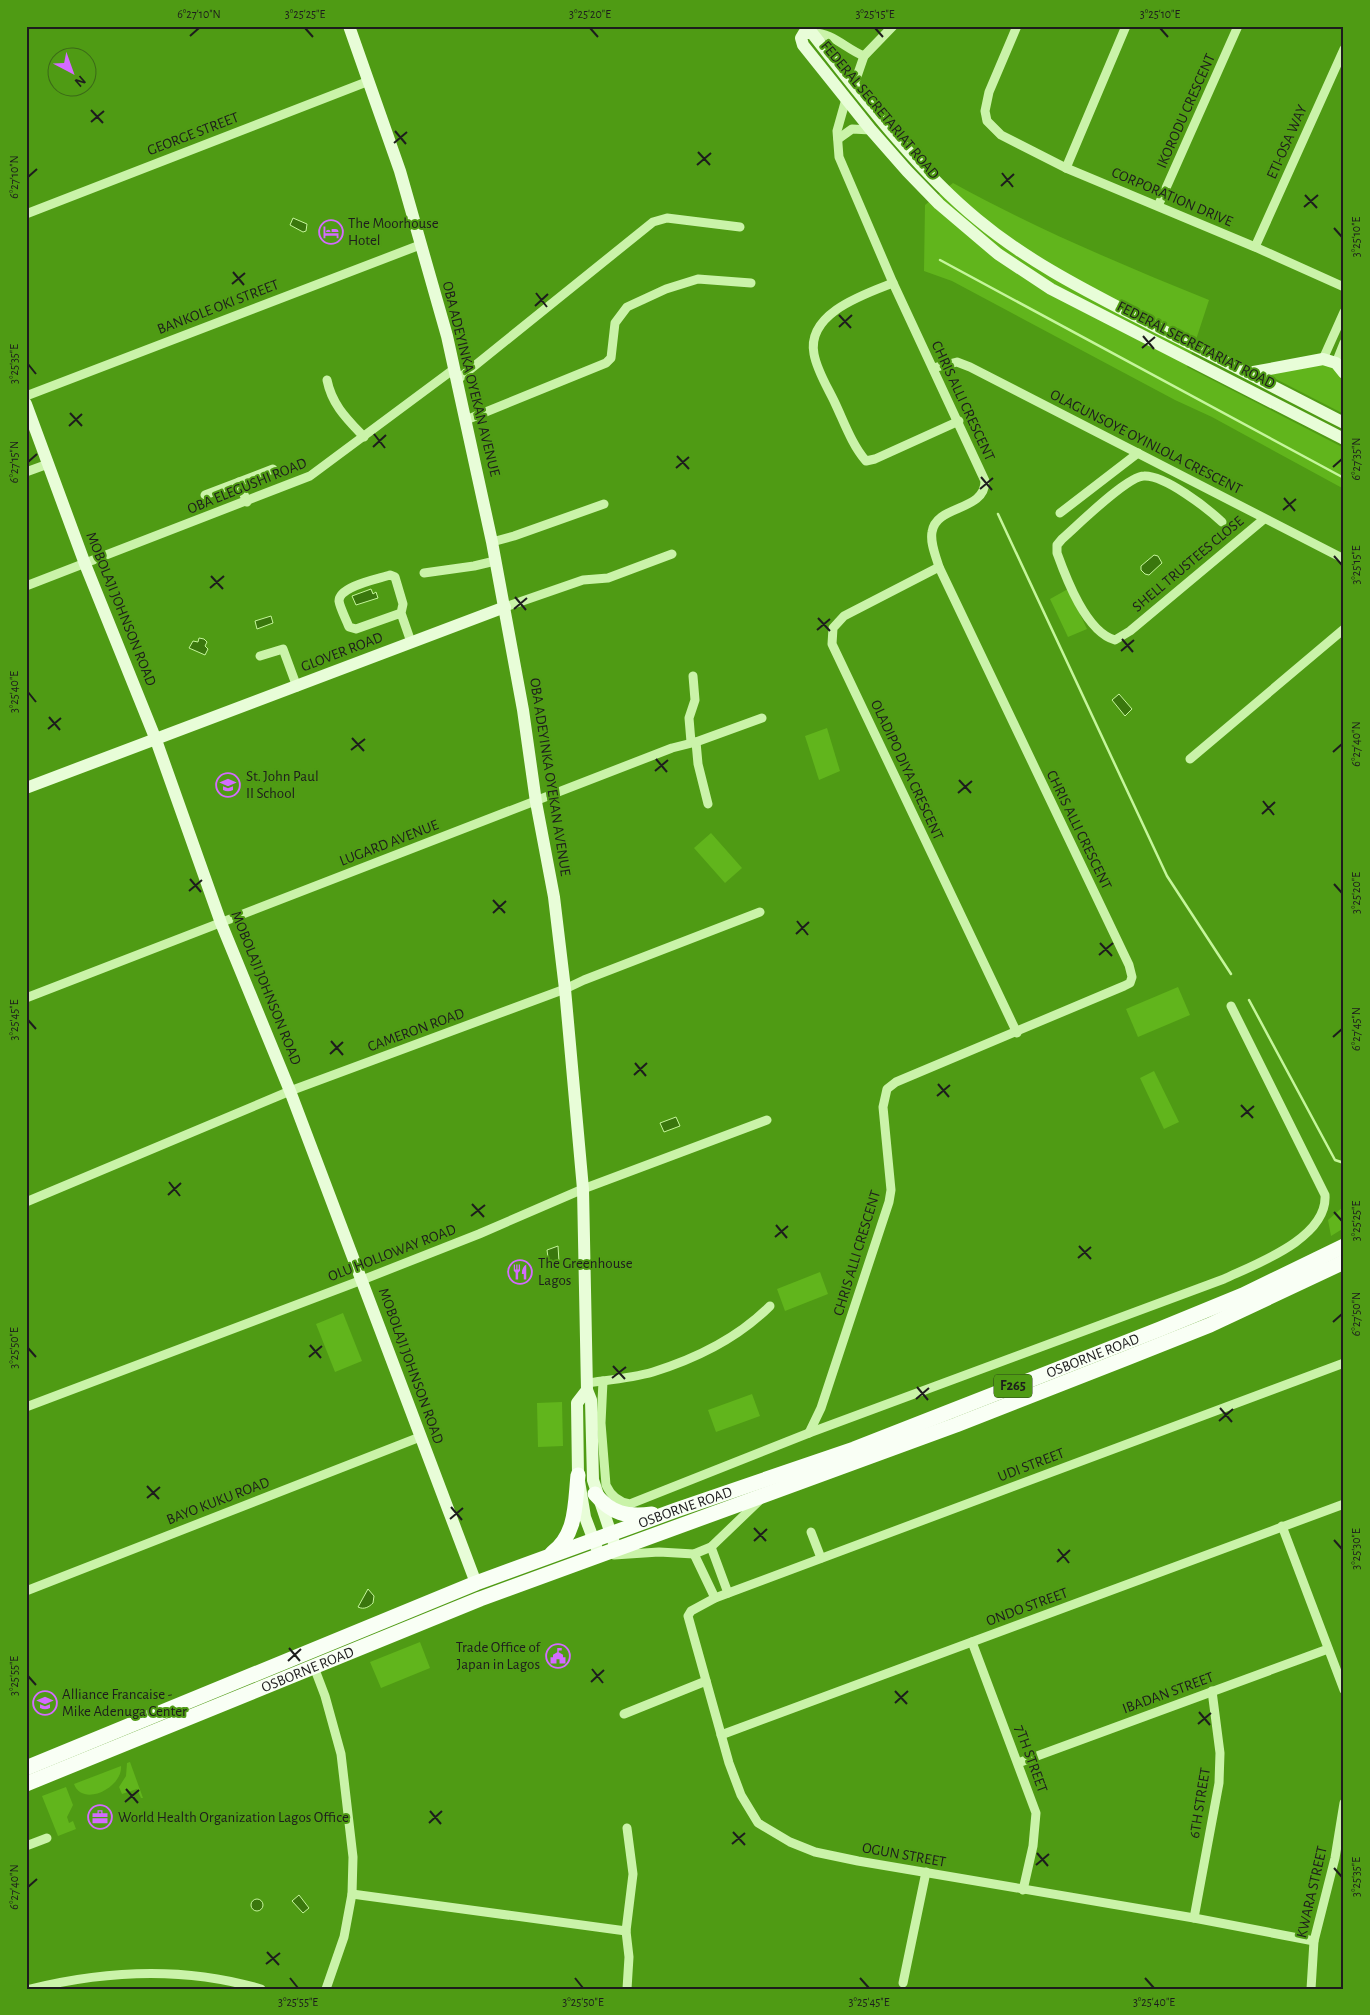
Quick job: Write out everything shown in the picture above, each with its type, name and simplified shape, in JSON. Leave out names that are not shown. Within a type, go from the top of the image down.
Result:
[{"type":"main road","name":"OBA ADEYINKA OYEKAN AVENUE","points":[[349,26],[400,171],[456,374],[505,607],[536,802],[554,897],[566,990],[583,1189],[592,1480],[610,1535],[617,1550]]},
{"type":"main road","name":"FEDERAL SECRETARIAT ROAD","points":[[1344,423],[1057,276],[1009,244],[950,194],[854,85],[812,32],[804,33],[801,38],[803,45],[871,130],[939,204],[998,254],[1035,280],[1344,439]]},
{"type":"main road","points":[[1248,373],[1323,359],[1340,368]]},
{"type":"main road","name":"MOBOLAJI JOHNSON ROAD","points":[[26,404],[85,564],[156,740],[221,923],[290,1091],[476,1583]]},
{"type":"main road","name":"GLOVER ROAD","points":[[26,788],[505,607]]},
{"type":"main road","name":"OSBORNE ROAD","points":[[26,1768],[476,1583],[676,1510],[854,1450],[1151,1333],[1244,1295],[1344,1246]]},
{"type":"main road","name":"OSBORNE ROAD","points":[[26,1784],[480,1599],[956,1425],[1210,1325],[1344,1262]]},
{"type":"main road","points":[[548,1556],[562,1545],[572,1523],[578,1475],[577,1404],[588,1386]]},
{"type":"main road","points":[[578,1475],[585,1517],[593,1541],[601,1556]]},
{"type":"main road","points":[[596,1494],[605,1506],[618,1513],[634,1515],[676,1510]]},
{"type":"street","points":[[854,85],[864,56],[893,26]]},
{"type":"street","name":"CORPORATION DRIVE","points":[[1017,26],[989,92],[985,111],[992,127],[1001,135],[1066,168],[1255,247],[1344,287]]},
{"type":"street","points":[[1066,168],[1126,26]]},
{"type":"street","name":"IKORODU CRESCENT","points":[[1158,206],[1238,26]]},
{"type":"street","points":[[812,32],[820,32],[829,36],[864,56]]},
{"type":"street","name":"ETI-OSA WAY","points":[[1255,247],[1344,49]]},
{"type":"street","name":"GEORGE STREET","points":[[26,214],[369,81]]},
{"type":"street","name":"CHRIS ALLI CRESCENT","points":[[809,1433],[821,1408],[889,1202],[891,1190],[883,1107],[887,1089],[896,1082],[1017,1033],[1124,986],[1130,983],[1132,977],[1129,965],[939,567],[932,541],[934,525],[942,517],[981,496],[985,490],[985,481],[959,421],[893,283],[839,157],[838,124],[846,99]]},
{"type":"street","points":[[838,139],[852,128],[871,130]]},
{"type":"street","name":"OBA ELEGUSHI ROAD","points":[[26,586],[310,476],[456,374],[653,222],[667,218],[740,226]]},
{"type":"street","name":"BANKOLE OKI STREET","points":[[26,396],[420,244]]},
{"type":"street","points":[[466,420],[606,364],[611,358],[615,323],[627,308],[666,289],[698,279],[751,283]]},
{"type":"street","points":[[893,283],[844,303],[830,315],[814,340],[814,353],[823,378],[866,461],[875,460],[959,421]]},
{"type":"street","points":[[1323,359],[1344,312]]},
{"type":"street","points":[[1340,368],[1344,343]]},
{"type":"street","name":"OLAGUNSOYE OYINLOLA CRESCENT","points":[[933,368],[957,362],[970,366],[1344,559]]},
{"type":"street","points":[[327,380],[331,395],[340,411],[364,437]]},
{"type":"street","points":[[1060,513],[1138,453]]},
{"type":"street","points":[[26,472],[48,464]]},
{"type":"street","points":[[206,495],[273,468]]},
{"type":"street","name":"SHELL TRUSTEES CLOSE","points":[[1222,522],[1194,498],[1152,476],[1142,475],[1124,485],[1062,539],[1057,545],[1057,553],[1078,602],[1110,638],[1115,640],[1130,631],[1264,519]]},
{"type":"street","points":[[239,482],[247,502]]},
{"type":"street","points":[[492,542],[604,504]]},
{"type":"street","name":"GLOVER ROAD","points":[[505,607],[584,580],[608,578],[672,554]]},
{"type":"street","points":[[424,573],[495,561]]},
{"type":"street","name":"OLADIPO DIYA CRESCENT","points":[[939,567],[844,616],[833,628],[832,644],[1017,1033]]},
{"type":"street","points":[[401,613],[356,629],[349,627],[339,601],[346,589],[390,575],[396,577],[402,594],[403,604],[401,613],[410,642]]},
{"type":"street","points":[[1190,759],[1344,629]]},
{"type":"street","points":[[260,656],[283,649],[297,686]]},
{"type":"street","points":[[693,676],[695,700],[688,718],[708,804]]},
{"type":"street","name":"LUGARD AVENUE","points":[[26,998],[693,742],[762,718]]},
{"type":"street","name":"CAMERON ROAD","points":[[26,1202],[290,1091],[566,990],[584,980],[760,912]]},
{"type":"street","points":[[603,1381],[600,1423],[606,1485],[610,1494],[624,1503],[636,1503],[809,1433],[1224,1279],[1278,1254],[1302,1237],[1322,1212],[1325,1194],[1231,1006]]},
{"type":"street","name":"OLU HOLLOWAY ROAD","points":[[26,1408],[362,1280],[479,1234],[583,1189],[767,1120]]},
{"type":"street","points":[[588,1386],[603,1381],[652,1373],[702,1353],[738,1333],[770,1306]]},
{"type":"street","name":"UDI STREET","points":[[728,1593],[1344,1363]]},
{"type":"street","name":"BAYO KUKU ROAD","points":[[26,1591],[420,1437]]},
{"type":"street","points":[[601,1556],[659,1552],[694,1554],[711,1547],[763,1496]]},
{"type":"street","name":"ONDO STREET","points":[[720,1735],[1344,1504]]},
{"type":"street","points":[[1282,1526],[1344,1690]]},
{"type":"street","points":[[811,1532],[821,1558]]},
{"type":"street","points":[[711,1547],[728,1593]]},
{"type":"street","points":[[694,1554],[715,1598]]},
{"type":"street","name":"OGUN STREET","points":[[728,1593],[691,1611],[688,1616],[720,1735],[741,1795],[758,1823],[790,1842],[815,1852],[1023,1890],[1194,1918],[1314,1941]]},
{"type":"street","name":"7TH STREET","points":[[972,1642],[1036,1813],[1033,1846],[1023,1890]]},
{"type":"street","name":"IBADAN STREET","points":[[1018,1763],[1328,1649]]},
{"type":"street","points":[[314,1667],[325,1696],[341,1754],[353,1857],[352,1894],[344,1937],[326,1989]]},
{"type":"street","points":[[624,1714],[706,1681]]},
{"type":"street","name":"6TH STREET","points":[[1194,1918],[1219,1783],[1220,1753],[1212,1691]]},
{"type":"street","name":"KWARA STREET","points":[[1311,1989],[1314,1941],[1339,1859],[1344,1803]]},
{"type":"street","points":[[627,1828],[634,1874],[626,1930],[629,1957],[627,1989]]},
{"type":"street","points":[[26,1846],[48,1838]]},
{"type":"street","points":[[903,1983],[926,1872]]},
{"type":"street","points":[[352,1894],[626,1930]]},
{"type":"street","points":[[30,1989],[97,1975],[153,1972],[207,1977],[261,1989]]},
{"type":"shaded area","points":[[953,183],[984,200],[1079,245],[1209,300],[1187,367],[1344,448],[1344,489],[1212,417],[1175,400],[952,281],[924,271],[925,205]]},
{"type":"shaded area","points":[[293,218],[307,224],[306,231],[303,232],[290,225]]},
{"type":"shaded area","points":[[1317,360],[1344,374],[1344,414],[1264,373]]},
{"type":"shaded area","points":[[1154,555],[1158,556],[1162,563],[1149,575],[1145,574],[1141,570],[1141,566]]},
{"type":"shaded area","points":[[371,589],[373,594],[376,592],[378,598],[356,605],[352,596]]},
{"type":"shaded area","points":[[1068,589],[1087,629],[1068,637],[1050,599]]},
{"type":"shaded area","points":[[271,616],[273,623],[257,629],[255,621]]},
{"type":"shaded area","points":[[199,638],[207,642],[205,646],[208,649],[205,655],[189,648],[193,641],[198,642]]},
{"type":"shaded area","points":[[1119,694],[1132,709],[1125,716],[1112,700]]},
{"type":"shaded area","points":[[827,728],[840,771],[819,780],[805,736]]},
{"type":"shaded area","points":[[711,833],[742,868],[725,883],[694,848]]},
{"type":"shaded area","points":[[1178,987],[1190,1015],[1138,1037],[1126,1009]]},
{"type":"shaded area","points":[[1154,1071],[1179,1122],[1164,1129],[1140,1078]]},
{"type":"shaded area","points":[[676,1117],[680,1126],[664,1132],[660,1123]]},
{"type":"shaded area","points":[[1344,1206],[1344,1228],[1331,1236],[1328,1220]]},
{"type":"shaded area","points":[[558,1246],[559,1262],[549,1265],[547,1250]]},
{"type":"shaded area","points":[[820,1272],[828,1294],[785,1311],[777,1289]]},
{"type":"shaded area","points":[[343,1313],[362,1361],[335,1372],[316,1324]]},
{"type":"shaded area","points":[[752,1394],[760,1416],[716,1432],[708,1410]]},
{"type":"shaded area","points":[[562,1402],[563,1446],[538,1447],[537,1403]]},
{"type":"shaded area","points":[[368,1589],[374,1596],[373,1603],[366,1608],[358,1607]]},
{"type":"shaded area","points":[[420,1642],[430,1668],[381,1688],[370,1662]]},
{"type":"shaded area","points":[[130,1762],[143,1798],[141,1798],[137,1789],[122,1794],[119,1787],[126,1776],[127,1763]]},
{"type":"shaded area","points":[[121,1766],[120,1774],[116,1781],[102,1792],[85,1794],[79,1791],[74,1784]]},
{"type":"shaded area","points":[[66,1787],[73,1805],[67,1817],[69,1823],[73,1821],[76,1829],[58,1836],[42,1796]]},
{"type":"shaded area","points":[[299,1895],[309,1908],[303,1913],[292,1901]]},
{"type":"shaded area","points":[[257,1899],[263,1905],[257,1911],[251,1905]]},
{"type":"waterway","points":[[940,260],[1344,478]]},
{"type":"waterway","points":[[998,514],[1167,876],[1231,974]]},
{"type":"waterway","points":[[1249,1000],[1335,1160],[1344,1163]]},
{"type":"place","name":"The Moorhouse Hotel","points":[[331,232]]},
{"type":"place","name":"St. John Paul II School","points":[[228,785]]},
{"type":"place","name":"The Greenhouse Lagos","points":[[520,1272]]},
{"type":"place","name":"Trade Office of Japan in Lagos","points":[[558,1656]]},
{"type":"place","name":"Alliance Francaise - Mike Adenuga Center","points":[[45,1703]]},
{"type":"place","name":"World Health Organization Lagos Office","points":[[100,1817]]}]
